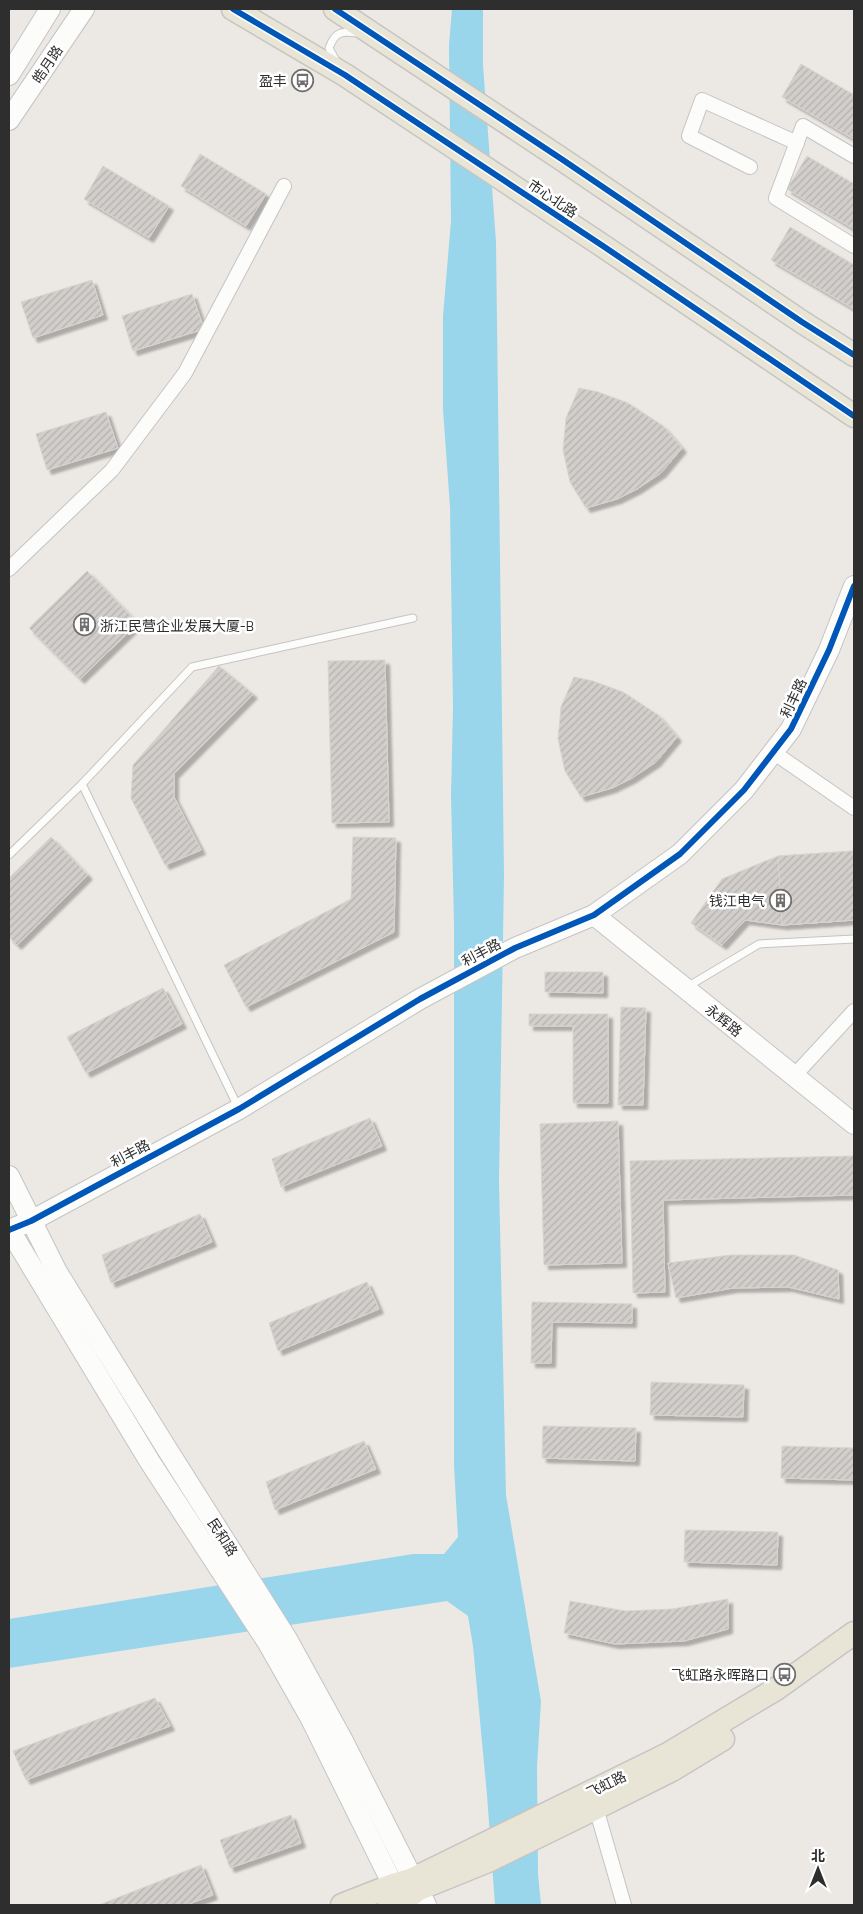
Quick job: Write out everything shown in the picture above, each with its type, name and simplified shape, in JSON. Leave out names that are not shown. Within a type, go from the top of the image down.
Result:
[{"type":"main road","name":"皓月路","points":[[9,74],[50,9]]},
{"type":"main road","points":[[80,15],[95,9]]},
{"type":"main road","name":"市心北路","points":[[233,9],[345,75],[854,416]]},
{"type":"main road","points":[[335,9],[794,317],[854,355]]},
{"type":"main road","name":"皓月路","points":[[9,120],[80,15]]},
{"type":"main road","name":"利丰路","points":[[9,1229],[31,1220],[239,1109],[420,998],[515,948],[594,915],[680,854],[744,790],[791,729],[829,650],[854,586]]},
{"type":"main road","name":"永辉路","points":[[594,915],[854,1124]]},
{"type":"main road","name":"民和路","points":[[9,1176],[58,1272],[166,1449],[287,1638],[342,1739],[408,1895]]},
{"type":"main road","name":"民和路","points":[[9,1229],[150,1462],[268,1643],[408,1895]]},
{"type":"main road","name":"飞虹路","points":[[342,1905],[408,1895],[487,1852],[546,1823],[668,1754],[776,1689],[854,1633]]},
{"type":"main road","name":"飞虹路","points":[[546,1823],[596,1808],[672,1770],[777,1706],[854,1649]]},
{"type":"street","points":[[750,167],[688,136],[702,100],[797,143]]},
{"type":"street","points":[[854,156],[804,126],[776,198],[854,246]]},
{"type":"street","points":[[9,569],[112,470],[185,373],[284,186]]},
{"type":"street","points":[[773,752],[854,808]]},
{"type":"street","points":[[794,1076],[854,1011]]},
{"type":"street","points":[[596,1808],[624,1905]]},
{"type":"lane","points":[[345,75],[329,48],[333,38],[342,32],[373,34]]},
{"type":"lane","points":[[9,856],[82,784],[192,667],[413,618]]},
{"type":"lane","points":[[82,784],[239,1109]]},
{"type":"lane","points":[[685,988],[759,944],[854,939]]},
{"type":"water","points":[[452,9],[483,9],[483,65],[496,242],[504,876],[499,1181],[506,1495],[541,1701],[537,1767],[538,1874],[541,1905],[495,1905],[473,1646],[468,1616],[447,1601],[9,1668],[9,1619],[413,1554],[444,1554],[458,1537],[454,1465],[454,923],[451,796],[453,708],[450,507],[443,409],[443,316],[451,221],[449,45]]},
{"type":"building","points":[[801,64],[854,95],[854,139],[782,97]]},
{"type":"building","points":[[200,154],[266,194],[246,226],[181,186]]},
{"type":"building","points":[[807,156],[854,184],[854,229],[787,189]]},
{"type":"building","points":[[103,166],[169,206],[149,238],[84,199]]},
{"type":"building","points":[[790,227],[854,265],[854,309],[771,260]]},
{"type":"building","points":[[92,280],[103,315],[33,338],[21,302]]},
{"type":"building","points":[[192,294],[204,329],[133,351],[122,316]]},
{"type":"building","points":[[579,388],[598,392],[628,403],[663,426],[682,448],[661,473],[637,489],[617,499],[586,508],[570,482],[563,450],[566,418]]},
{"type":"building","points":[[106,412],[118,448],[47,470],[36,434]]},
{"type":"building","name":"浙江民营企业发展大厦-B","points":[[87,571],[138,623],[80,679],[29,628]]},
{"type":"building","points":[[385,660],[389,822],[332,823],[328,661]]},
{"type":"building","points":[[219,666],[253,694],[174,774],[174,797],[201,850],[165,865],[131,798],[133,765]]},
{"type":"building","points":[[574,677],[593,681],[623,692],[658,715],[677,737],[656,762],[632,778],[612,788],[581,797],[565,771],[558,739],[561,707]]},
{"type":"building","points":[[51,837],[88,875],[17,945],[9,937],[9,878]]},
{"type":"building","points":[[353,837],[396,838],[394,932],[246,1007],[224,965],[351,899]]},
{"type":"building","name":"钱江电气","points":[[854,851],[854,920],[782,925],[745,920],[722,945],[691,923],[722,879],[778,856]]},
{"type":"building","points":[[854,851],[854,920],[782,925],[778,856]]},
{"type":"building","points":[[545,972],[603,972],[603,993],[545,992]]},
{"type":"building","points":[[163,988],[182,1024],[86,1073],[67,1037]]},
{"type":"building","points":[[621,1007],[646,1008],[643,1105],[618,1105]]},
{"type":"building","points":[[529,1014],[608,1014],[608,1103],[573,1103],[573,1026],[529,1026]]},
{"type":"building","points":[[370,1118],[382,1146],[281,1187],[272,1159]]},
{"type":"building","points":[[618,1121],[622,1263],[544,1265],[540,1124]]},
{"type":"building","points":[[854,1156],[854,1195],[663,1200],[665,1292],[633,1293],[630,1161]]},
{"type":"building","points":[[200,1214],[212,1242],[111,1283],[102,1255]]},
{"type":"building","points":[[731,1255],[794,1255],[838,1270],[839,1299],[788,1287],[733,1288],[676,1298],[668,1263]]},
{"type":"building","points":[[367,1282],[379,1309],[278,1351],[269,1323]]},
{"type":"building","points":[[532,1302],[632,1304],[632,1323],[552,1322],[551,1363],[531,1363]]},
{"type":"building","points":[[651,1382],[744,1385],[743,1417],[650,1415]]},
{"type":"building","points":[[543,1426],[636,1428],[635,1461],[542,1458]]},
{"type":"building","points":[[364,1441],[376,1469],[275,1510],[266,1482]]},
{"type":"building","points":[[782,1446],[854,1448],[854,1480],[781,1478]]},
{"type":"building","points":[[685,1530],[778,1532],[777,1565],[684,1562]]},
{"type":"building","points":[[728,1599],[728,1629],[684,1641],[615,1644],[564,1633],[570,1601],[625,1611],[672,1609]]},
{"type":"building","points":[[155,1698],[170,1726],[26,1780],[13,1751]]},
{"type":"building","points":[[291,1815],[301,1843],[230,1868],[220,1840]]},
{"type":"building","points":[[201,1865],[213,1895],[186,1905],[99,1905]]},
{"type":"cycle path","points":[[233,9],[345,75],[603,246],[854,416]]},
{"type":"cycle path","points":[[335,9],[854,355]]},
{"type":"cycle path","points":[[9,1230],[31,1221],[239,1109],[420,999],[515,948],[594,915],[680,854],[744,790],[791,729],[829,650],[854,586]]},
{"type":"place","name":"盈丰","points":[[303,80]]},
{"type":"place","name":"浙江民营企业发展大厦-B","points":[[84,625]]},
{"type":"place","name":"钱江电气","points":[[781,900]]},
{"type":"place","name":"飞虹路永晖路口","points":[[785,1674]]}]
